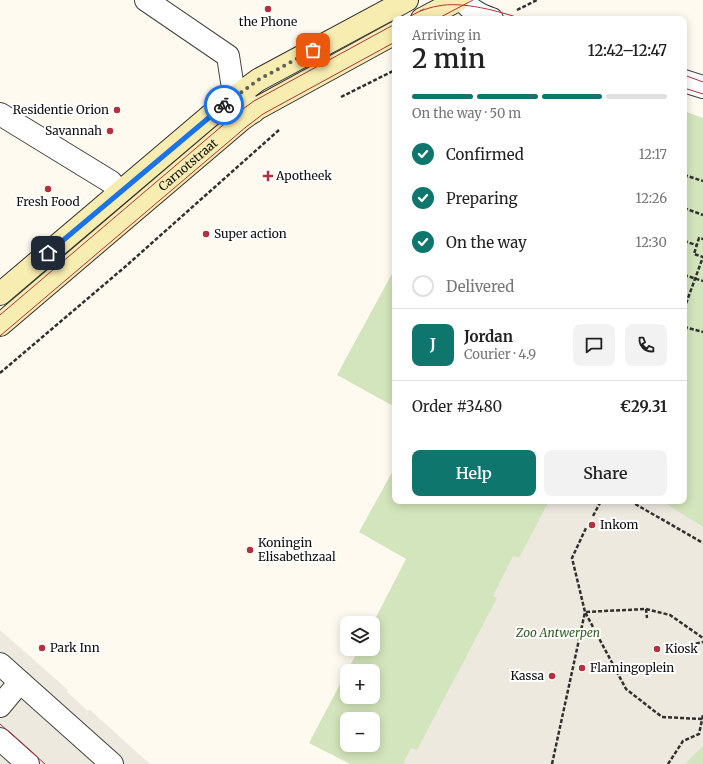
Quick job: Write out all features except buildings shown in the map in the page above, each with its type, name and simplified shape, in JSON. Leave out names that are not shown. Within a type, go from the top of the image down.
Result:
[{"type":"main road","name":"Carnotstraat","points":[[0,294],[211,115],[240,93],[278,68],[407,0]]},
{"type":"main road","points":[[428,16],[458,0]]},
{"type":"main road","name":"Carnotstraat","points":[[0,325],[241,120],[258,108],[392,35]]},
{"type":"street","points":[[146,0],[228,56],[232,82],[253,112]]},
{"type":"street","points":[[462,0],[468,6],[483,16]]},
{"type":"street","points":[[687,82],[703,87]]},
{"type":"street","points":[[0,114],[111,182],[120,192]]},
{"type":"street","points":[[0,664],[112,764]]},
{"type":"street","points":[[0,706],[20,682]]},
{"type":"street","points":[[0,739],[28,764]]},
{"type":"path","points":[[340,98],[392,72]]},
{"type":"path","points":[[0,373],[126,266],[284,125]]},
{"type":"path","points":[[687,176],[703,181]]},
{"type":"path","points":[[687,209],[703,215]]},
{"type":"path","points":[[687,301],[703,257],[694,254],[696,245],[699,238],[703,239]]},
{"type":"path","points":[[687,242],[696,245]]},
{"type":"path","points":[[687,275],[703,281]]},
{"type":"path","points":[[687,328],[703,332]]},
{"type":"path","points":[[593,516],[599,504]]},
{"type":"path","points":[[635,504],[703,543]]},
{"type":"path","points":[[586,528],[572,558],[585,612],[626,689],[662,717],[703,717],[699,734],[683,741],[668,764]]},
{"type":"path","points":[[585,612],[646,609],[670,615],[703,638]]},
{"type":"path","points":[[646,609],[647,618]]},
{"type":"path","points":[[552,764],[585,612]]},
{"type":"path","points":[[690,645],[703,642]]},
{"type":"green space","name":"Flamingoplein","points":[[687,112],[703,118],[703,764],[350,764],[309,743],[340,684],[340,704],[380,704],[380,664],[351,664],[355,656],[380,656],[380,616],[377,616],[406,559],[359,532],[392,472],[392,504],[687,504]]},
{"type":"green space","points":[[392,274],[392,405],[337,375]]},
{"type":"shaded area","name":"Flamingoplein","points":[[547,504],[667,504],[703,527],[703,746],[685,764],[403,764],[411,748],[417,750],[497,598],[493,596],[513,556],[519,558]]},
{"type":"shaded area","points":[[0,630],[68,690],[67,692],[88,711],[90,710],[150,764],[0,764]]},
{"type":"tram line","points":[[443,16],[473,0]]},
{"type":"tram line","points":[[420,11],[431,7],[458,5],[492,10],[512,16]]},
{"type":"tram line","points":[[411,16],[424,9]]},
{"type":"tram line","points":[[0,315],[236,114],[254,101],[392,26]]},
{"type":"tram line","points":[[0,336],[263,114],[392,44]]},
{"type":"tram line","points":[[687,76],[703,82]]},
{"type":"tram line","points":[[687,89],[703,94]]},
{"type":"tram line","points":[[0,724],[45,764]]},
{"type":"way so far","points":[[224,105],[258,80],[313,50]]},
{"type":"place","name":"the Phone","points":[[268,9]]},
{"type":"place","name":"Residentie Orion","points":[[117,110]]},
{"type":"place","name":"Savannah","points":[[110,131]]},
{"type":"place","name":"Apotheek","points":[[268,176]]},
{"type":"place","name":"Fresh Food","points":[[48,189]]},
{"type":"place","name":"Super action","points":[[206,234]]},
{"type":"place","name":"Inkom","points":[[592,525]]},
{"type":"place","name":"Koningin Elisabethzaal","points":[[250,550]]},
{"type":"place","name":"Park Inn","points":[[42,648]]},
{"type":"place","name":"Kiosk","points":[[657,649]]},
{"type":"place","name":"Flamingoplein","points":[[582,668]]},
{"type":"place","name":"Kassa","points":[[552,676]]},
{"type":"route","points":[[48,253],[224,105]]},
{"type":"park label","name":"Zoo Antwerpen","points":[[558,633]]}]
